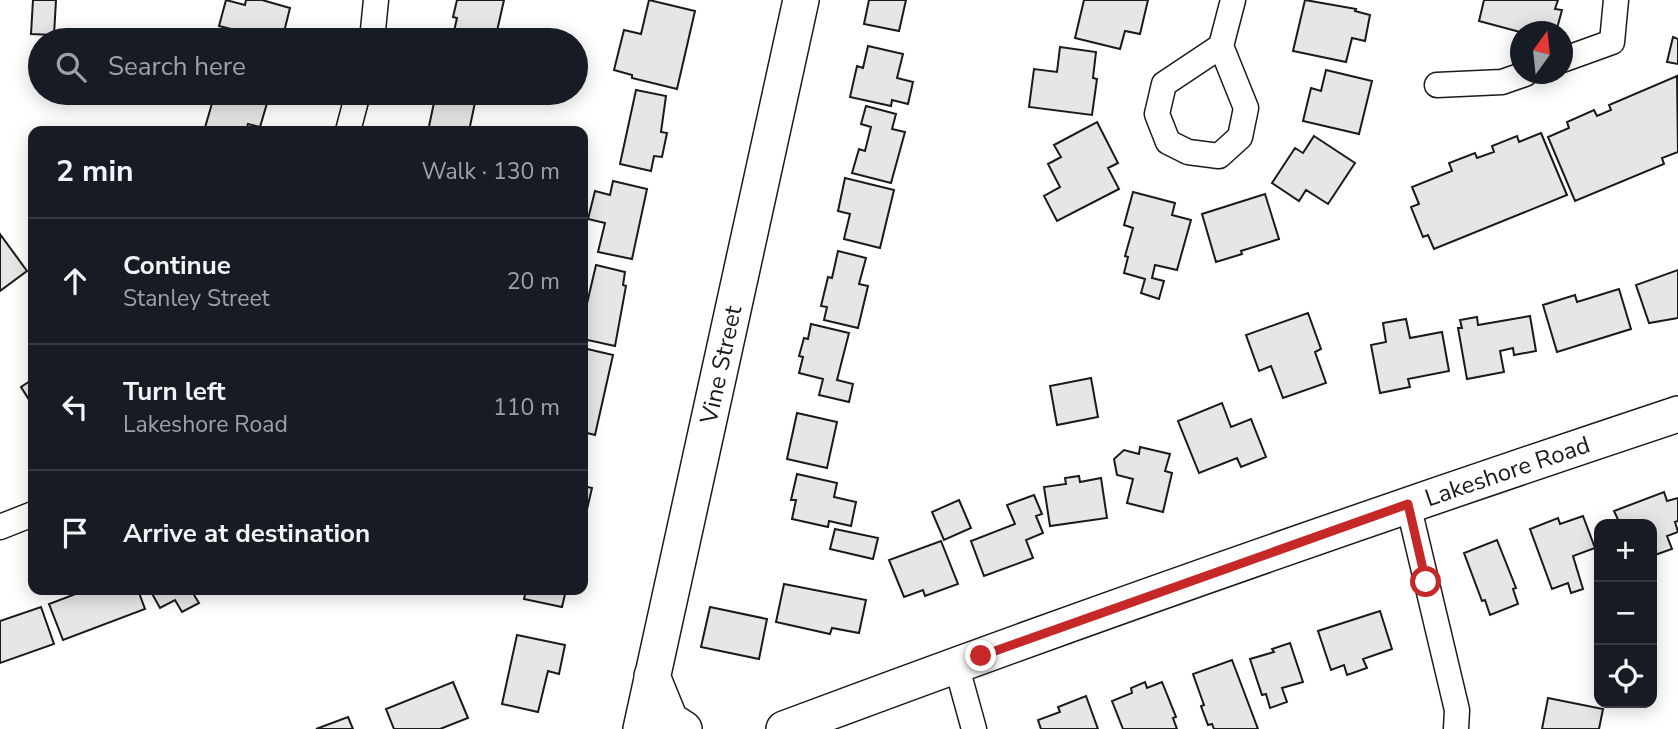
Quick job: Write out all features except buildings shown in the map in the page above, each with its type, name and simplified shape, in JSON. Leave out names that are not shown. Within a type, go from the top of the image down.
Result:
[{"type":"main road","name":"Vine Street","points":[[641,729],[801,0]]},
{"type":"main road","name":"Lakeshore Road","points":[[785,729],[956,664],[1408,504],[1678,414]]},
{"type":"main road","points":[[652,676],[670,720],[684,729]]},
{"type":"street","points":[[373,28],[376,0]]},
{"type":"street","points":[[1221,46],[1233,0]]},
{"type":"street","points":[[1573,56],[1612,42],[1616,0]]},
{"type":"street","points":[[1437,85],[1502,82],[1510,79]]},
{"type":"street","points":[[349,126],[355,105]]},
{"type":"street","points":[[1408,504],[1457,710],[1456,729]]},
{"type":"street","points":[[0,527],[28,516]]},
{"type":"street","points":[[956,664],[974,729]]},
{"type":"route","points":[[981,656],[1408,504],[1426,582]]}]
